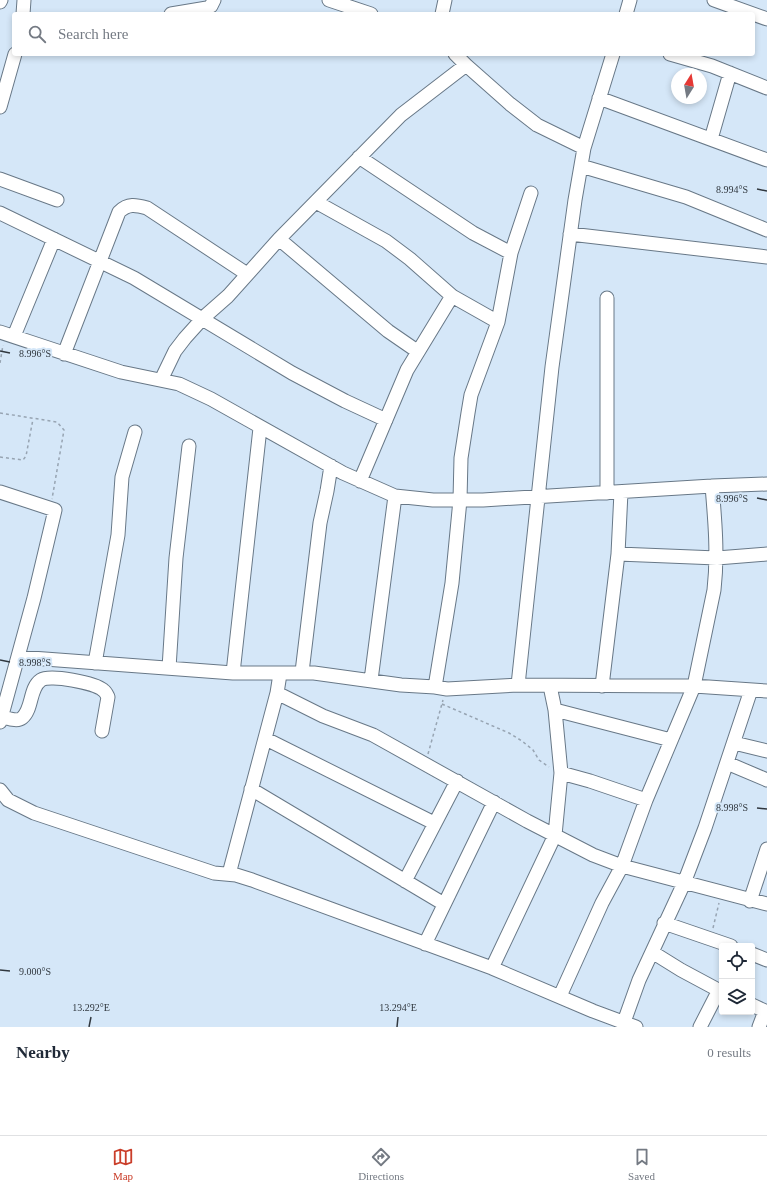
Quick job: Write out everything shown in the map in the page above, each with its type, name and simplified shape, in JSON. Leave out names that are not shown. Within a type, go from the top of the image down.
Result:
[{"type":"street","points":[[23,12],[24,0]]},
{"type":"street","points":[[183,12],[207,8],[212,6],[214,0]]},
{"type":"street","points":[[329,0],[365,12]]},
{"type":"street","points":[[442,12],[444,0]]},
{"type":"street","points":[[627,12],[630,0]]},
{"type":"street","points":[[714,0],[747,12]]},
{"type":"street","points":[[755,15],[767,19]]},
{"type":"street","points":[[0,107],[14,56]]},
{"type":"street","points":[[457,56],[505,100],[537,125],[584,148]]},
{"type":"street","points":[[518,685],[552,368],[580,166],[598,98],[612,56]]},
{"type":"street","points":[[677,56],[712,66],[767,88]]},
{"type":"street","points":[[161,380],[175,351],[203,318],[228,296],[246,274],[279,239],[405,111],[466,65]]},
{"type":"street","points":[[711,139],[730,73]]},
{"type":"street","points":[[598,98],[767,160]]},
{"type":"street","points":[[359,157],[467,230],[511,253]]},
{"type":"street","points":[[580,166],[686,197],[767,230]]},
{"type":"street","points":[[0,179],[57,200]]},
{"type":"street","points":[[441,688],[460,500],[463,441],[471,395],[498,322],[511,253],[531,193]]},
{"type":"street","points":[[316,202],[392,246],[452,296],[498,322]]},
{"type":"street","points":[[64,354],[119,212],[124,206],[136,205],[147,208],[246,274]]},
{"type":"street","points":[[0,213],[134,278],[203,318],[292,373],[345,401],[386,420]]},
{"type":"street","points":[[570,234],[767,257]]},
{"type":"street","points":[[54,239],[6,334],[132,375],[179,384],[211,399],[260,428],[331,466],[360,481],[395,496],[434,500],[539,498],[712,486],[767,484]]},
{"type":"street","points":[[279,239],[388,331],[418,351]]},
{"type":"street","points":[[360,481],[398,391],[418,351],[452,296]]},
{"type":"street","points":[[607,298],[607,493]]},
{"type":"street","points":[[233,673],[260,428]]},
{"type":"street","points":[[95,663],[118,535],[122,477],[134,432]]},
{"type":"street","points":[[169,668],[176,558],[189,446]]},
{"type":"street","points":[[302,672],[320,523],[331,466]]},
{"type":"street","points":[[560,996],[602,903],[622,866],[646,800],[694,686],[714,590],[717,558],[712,486]]},
{"type":"street","points":[[0,492],[51,507],[55,510],[1,719],[21,719],[26,713],[36,686],[41,680],[49,677],[61,678],[95,686],[106,693],[108,698],[102,730]]},
{"type":"street","points":[[602,686],[618,554],[621,492]]},
{"type":"street","points":[[371,680],[395,496]]},
{"type":"street","points":[[618,554],[717,558],[767,554]]},
{"type":"street","points":[[18,657],[233,673],[280,674],[302,672],[401,685],[441,688],[518,685],[694,686],[767,691]]},
{"type":"street","points":[[229,874],[251,789],[266,739],[280,674]]},
{"type":"street","points":[[492,968],[555,835],[561,773],[555,710],[550,686]]},
{"type":"street","points":[[0,790],[8,800],[34,813],[214,872],[252,880],[492,968],[630,1025],[652,952],[664,923],[684,883],[705,828],[751,690]]},
{"type":"street","points":[[277,693],[323,716],[363,730],[555,835],[622,866],[722,894],[767,904]]},
{"type":"street","points":[[555,710],[671,740]]},
{"type":"street","points":[[266,739],[434,823]]},
{"type":"street","points":[[734,743],[767,751]]},
{"type":"street","points":[[727,763],[767,780]]},
{"type":"street","points":[[561,773],[646,800]]},
{"type":"street","points":[[405,881],[434,823],[457,782]]},
{"type":"street","points":[[251,789],[444,904]]},
{"type":"street","points":[[425,944],[494,802]]},
{"type":"street","points":[[750,901],[767,849]]},
{"type":"street","points":[[664,923],[723,943]]},
{"type":"street","points":[[652,952],[675,967],[719,990]]},
{"type":"street","points":[[755,955],[767,960]]},
{"type":"street","points":[[700,1027],[719,994]]},
{"type":"street","points":[[755,1006],[766,1011],[759,1027]]},
{"type":"path","points":[[0,363],[6,334]]},
{"type":"path","points":[[0,413],[57,422],[64,430],[51,507]]},
{"type":"path","points":[[0,456],[23,460],[26,456],[33,418]]},
{"type":"path","points":[[424,763],[442,704],[441,688]]},
{"type":"path","points":[[442,704],[509,733],[533,750],[545,765],[561,773]]},
{"type":"path","points":[[718,941],[714,933],[713,926],[722,894]]}]
